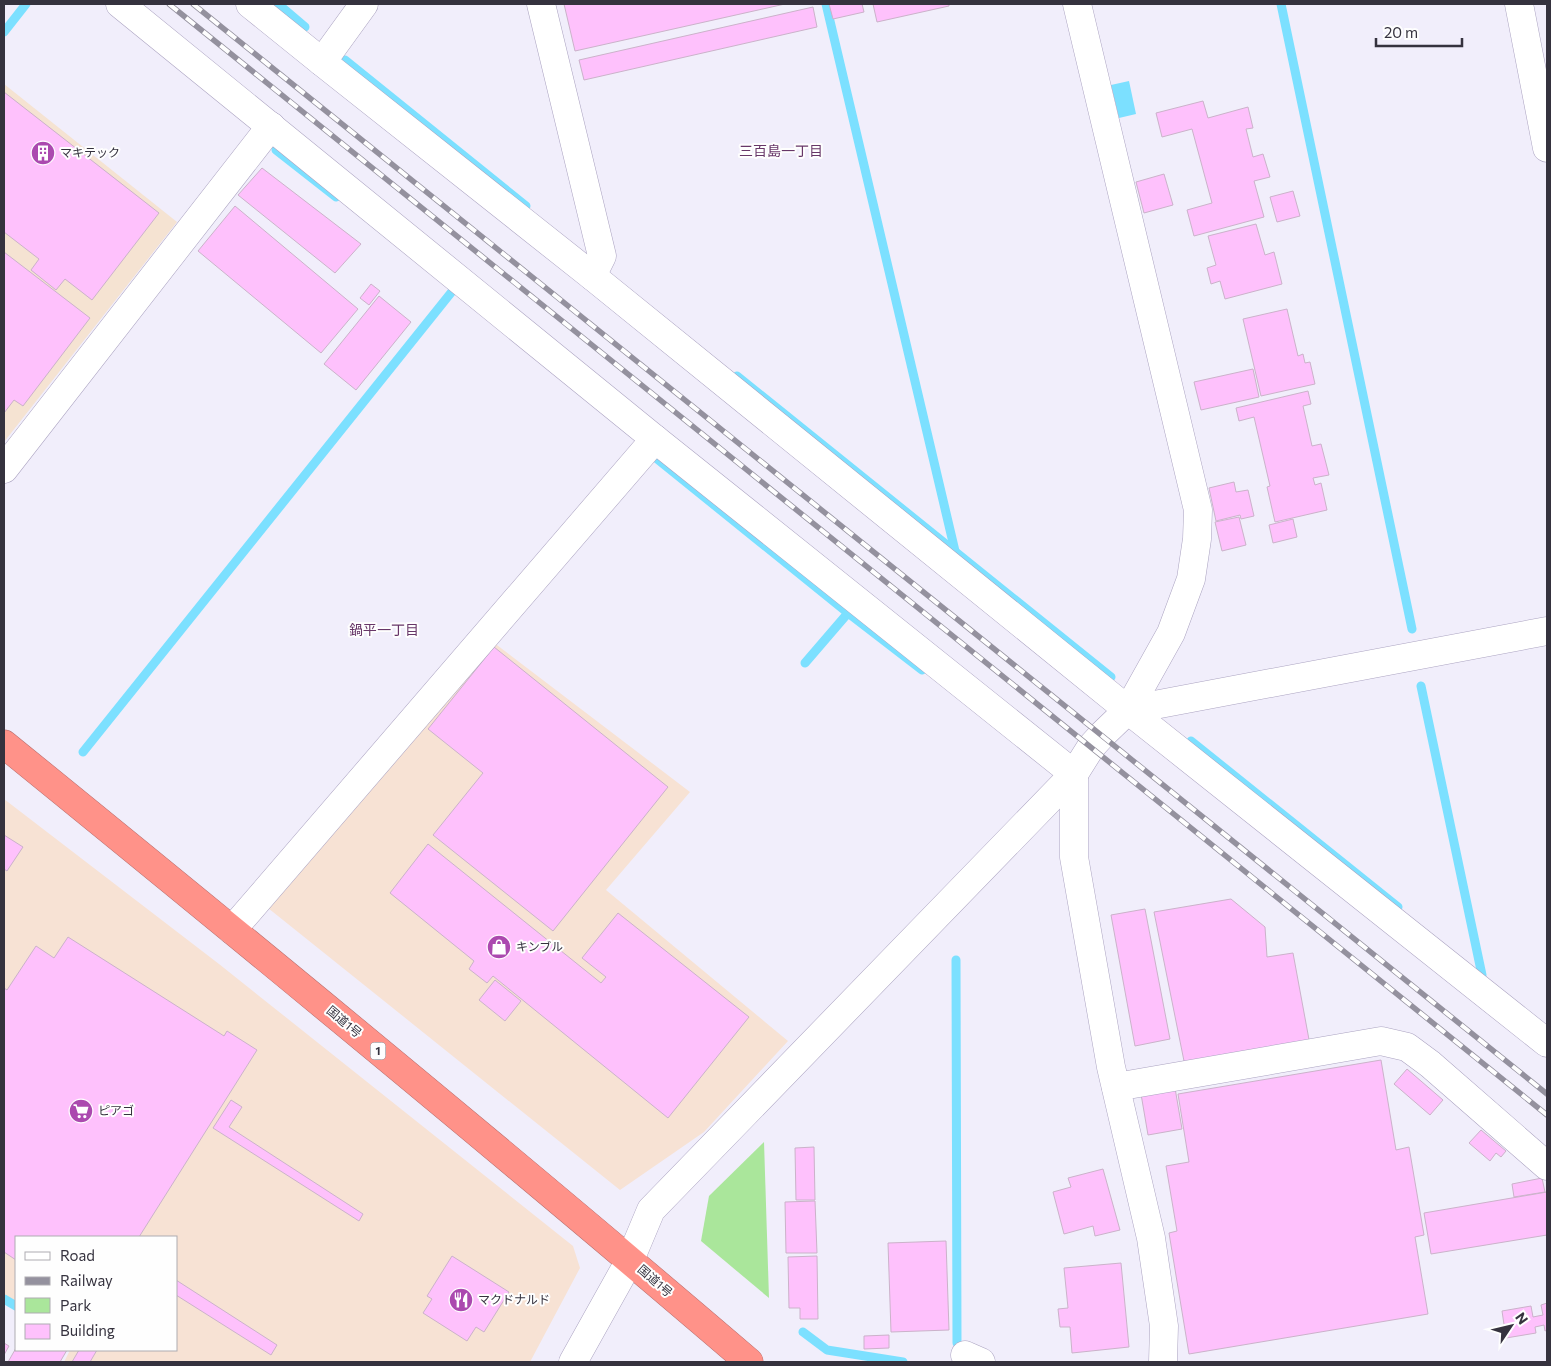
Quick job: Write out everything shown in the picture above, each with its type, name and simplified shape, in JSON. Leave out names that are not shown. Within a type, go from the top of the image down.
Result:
[{"type":"highway","name":"国道1号","points":[[4,744],[630,1260],[749,1362]]},
{"type":"street","points":[[120,4],[655,439],[1074,774]]},
{"type":"street","points":[[250,4],[592,276],[1128,710],[1547,1043]]},
{"type":"street","points":[[322,62],[364,4]]},
{"type":"street","points":[[541,4],[602,256],[592,276]]},
{"type":"street","points":[[573,1362],[630,1260],[651,1210],[1074,774],[1097,741],[1128,710],[1171,633],[1192,579],[1197,539],[1198,510],[1077,4]]},
{"type":"street","points":[[1518,4],[1547,148]]},
{"type":"street","points":[[4,469],[271,126]]},
{"type":"street","points":[[232,930],[655,439]]},
{"type":"street","points":[[1128,710],[1547,631]]},
{"type":"street","points":[[1074,774],[1074,857],[1083,917],[1116,1087],[1150,1238],[1164,1326],[1163,1362]]},
{"type":"street","points":[[1116,1087],[1381,1041],[1407,1047],[1430,1064],[1547,1166]]},
{"type":"shaded area","points":[[4,84],[177,222],[4,442]]},
{"type":"shaded area","points":[[493,642],[690,792],[606,890],[788,1041],[704,1132],[620,1190],[268,908]]},
{"type":"shaded area","points":[[4,799],[219,964],[573,1246],[580,1268],[530,1362],[64,1362],[70,1351],[178,1351],[178,1236],[15,1236],[15,1301],[4,1295]]},
{"type":"green space","points":[[764,1142],[769,1298],[701,1241],[709,1196]]},
{"type":"water","points":[[1129,81],[1136,114],[1119,118],[1111,85]]},
{"type":"building","points":[[564,4],[785,4],[575,51]]},
{"type":"building","points":[[829,4],[862,4],[864,12],[833,19]]},
{"type":"building","points":[[873,4],[949,4],[949,6],[877,22]]},
{"type":"building","points":[[813,7],[817,27],[584,80],[579,60]]},
{"type":"building","name":"マキテック","points":[[4,92],[159,213],[92,300],[65,279],[56,290],[31,270],[39,259],[4,232]]},
{"type":"building","points":[[1203,101],[1208,118],[1248,107],[1253,128],[1246,129],[1253,157],[1263,154],[1270,177],[1254,181],[1264,217],[1194,236],[1187,210],[1212,203],[1192,129],[1162,137],[1156,113]]},
{"type":"building","points":[[262,168],[361,244],[335,273],[238,195]]},
{"type":"building","points":[[1164,174],[1173,205],[1144,213],[1136,182]]},
{"type":"building","points":[[1293,191],[1300,216],[1277,222],[1270,197]]},
{"type":"building","points":[[235,206],[358,309],[321,353],[198,251]]},
{"type":"building","points":[[1256,224],[1265,255],[1274,252],[1282,284],[1225,299],[1220,281],[1211,284],[1207,268],[1216,265],[1208,236]]},
{"type":"building","points":[[4,252],[90,318],[23,406],[14,400],[4,413]]},
{"type":"building","points":[[371,284],[380,291],[369,305],[360,298]]},
{"type":"building","points":[[379,296],[411,322],[356,390],[324,364]]},
{"type":"building","points":[[1287,309],[1298,356],[1303,354],[1305,363],[1310,362],[1315,384],[1261,396],[1243,319]]},
{"type":"building","points":[[1253,369],[1259,397],[1201,410],[1194,382]]},
{"type":"building","points":[[1308,391],[1311,404],[1303,406],[1312,446],[1321,444],[1329,475],[1313,478],[1315,485],[1321,483],[1327,510],[1275,522],[1267,487],[1270,486],[1254,417],[1239,421],[1236,408]]},
{"type":"building","points":[[1234,482],[1236,492],[1248,490],[1254,516],[1241,519],[1240,515],[1216,521],[1209,488]]},
{"type":"building","points":[[1239,517],[1246,545],[1222,551],[1215,522]]},
{"type":"building","points":[[1293,519],[1297,537],[1273,543],[1269,525]]},
{"type":"building","points":[[494,647],[668,787],[553,931],[433,835],[483,773],[428,729]]},
{"type":"building","points":[[4,835],[23,847],[7,871],[4,869]]},
{"type":"building","points":[[428,844],[601,983],[606,977],[582,958],[618,913],[749,1017],[668,1118],[493,976],[487,983],[469,969],[474,961],[390,893]]},
{"type":"building","points":[[1231,899],[1265,927],[1267,957],[1293,953],[1310,1045],[1185,1066],[1154,912]]},
{"type":"building","points":[[1145,909],[1170,1039],[1135,1046],[1111,915]]},
{"type":"building","points":[[68,937],[224,1036],[227,1031],[257,1050],[140,1236],[15,1236],[15,1259],[4,1252],[4,988],[7,990],[36,946],[54,958]]},
{"type":"building","points":[[495,980],[521,1001],[505,1021],[479,1000]]},
{"type":"building","points":[[1381,1060],[1396,1150],[1409,1147],[1424,1235],[1415,1237],[1428,1314],[1189,1354],[1169,1233],[1177,1231],[1166,1166],[1189,1162],[1178,1094]]},
{"type":"building","points":[[1407,1069],[1443,1100],[1430,1115],[1394,1084]]},
{"type":"building","points":[[1175,1088],[1182,1129],[1148,1135],[1141,1094]]},
{"type":"building","points":[[231,1100],[242,1107],[229,1127],[363,1214],[359,1221],[213,1128]]},
{"type":"building","points":[[1481,1130],[1506,1151],[1501,1157],[1496,1153],[1490,1161],[1469,1143]]},
{"type":"building","points":[[814,1147],[815,1200],[796,1200],[795,1148]]},
{"type":"building","points":[[1103,1169],[1120,1230],[1095,1236],[1093,1226],[1064,1234],[1053,1192],[1071,1187],[1068,1178]]},
{"type":"building","points":[[1542,1178],[1545,1192],[1514,1197],[1512,1184]]},
{"type":"building","points":[[1547,1192],[1547,1235],[1431,1254],[1424,1213]]},
{"type":"building","points":[[815,1201],[817,1253],[786,1253],[785,1202]]},
{"type":"building","points":[[946,1241],[949,1330],[891,1332],[888,1243]]},
{"type":"building","points":[[452,1256],[509,1292],[484,1332],[476,1327],[467,1341],[423,1313],[432,1299],[427,1296]]},
{"type":"building","points":[[817,1256],[818,1319],[800,1319],[800,1308],[789,1308],[788,1257]]},
{"type":"building","points":[[1121,1263],[1129,1347],[1072,1353],[1070,1327],[1060,1327],[1058,1309],[1068,1308],[1064,1268]]},
{"type":"building","points":[[178,1281],[277,1345],[271,1355],[178,1296]]},
{"type":"building","points":[[1547,1303],[1547,1330],[1545,1331],[1544,1325],[1535,1327],[1536,1333],[1506,1338],[1502,1311],[1531,1306],[1533,1317],[1543,1315],[1541,1305]]},
{"type":"building","points":[[889,1335],[889,1348],[864,1349],[864,1336]]},
{"type":"building","points":[[4,1343],[9,1346],[4,1355]]},
{"type":"building","points":[[15,1350],[66,1351],[60,1362],[8,1362]]},
{"type":"building","points":[[78,1351],[96,1351],[90,1362],[72,1362]]},
{"type":"waterway","points":[[4,32],[26,4]]},
{"type":"waterway","points":[[278,4],[305,27]]},
{"type":"waterway","points":[[826,4],[955,551]]},
{"type":"waterway","points":[[1281,4],[1412,629]]},
{"type":"waterway","points":[[345,60],[526,206]]},
{"type":"waterway","points":[[276,150],[336,197]]},
{"type":"waterway","points":[[83,752],[454,289]]},
{"type":"waterway","points":[[737,376],[1111,677]]},
{"type":"waterway","points":[[656,458],[848,613],[922,670]]},
{"type":"waterway","points":[[805,663],[848,613]]},
{"type":"waterway","points":[[1421,686],[1482,975]]},
{"type":"waterway","points":[[1191,741],[1398,907]]},
{"type":"waterway","points":[[956,960],[957,1343]]},
{"type":"waterway","points":[[4,1299],[15,1305]]},
{"type":"waterway","points":[[803,1332],[827,1350],[903,1362]]},
{"type":"railway","points":[[169,4],[1547,1115]]},
{"type":"railway","points":[[193,4],[1547,1094]]},
{"type":"place","name":"マキテック","points":[[43,153]]},
{"type":"place","name":"キンブル","points":[[499,947]]},
{"type":"place","name":"ピアゴ","points":[[81,1111]]},
{"type":"place","name":"マクドナルド","points":[[461,1300]]},
{"type":"district","name":"三百島一丁目","points":[[781,151]]},
{"type":"district","name":"鍋平一丁目","points":[[384,630]]}]
